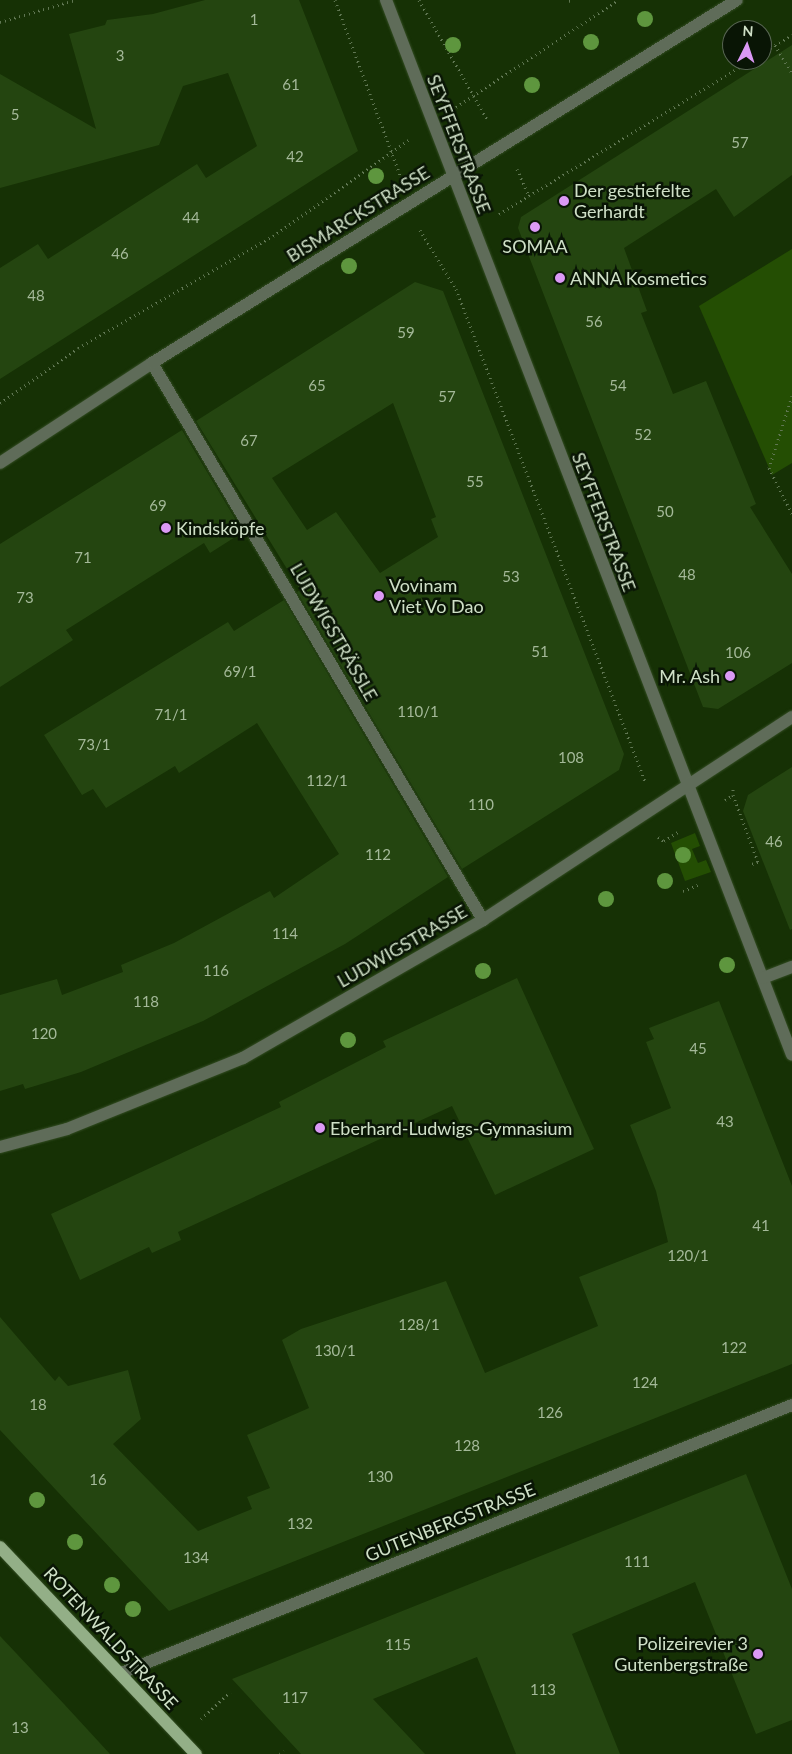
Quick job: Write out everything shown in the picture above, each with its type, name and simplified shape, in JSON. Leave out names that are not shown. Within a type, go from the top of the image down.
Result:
[{"type":"main road","name":"ROTENWALDSTRASSE","points":[[0,1546],[196,1754]]},
{"type":"street","name":"SEYFFERSTRASSE","points":[[386,0],[452,177],[792,1055]]},
{"type":"street","name":"BISMARCKSTRASSE","points":[[0,463],[152,363],[737,0]]},
{"type":"street","name":"LUDWIGSTRÄSSLE","points":[[152,363],[482,920]]},
{"type":"street","name":"LUDWIGSTRASSE","points":[[0,1147],[67,1129],[243,1058],[482,920],[792,717]]},
{"type":"street","points":[[763,978],[792,967]]},
{"type":"street","name":"GUTENBERGSTRASSE","points":[[121,1673],[792,1405]]},
{"type":"path","points":[[0,22],[76,0]]},
{"type":"path","points":[[335,0],[392,151]]},
{"type":"path","points":[[419,0],[470,96],[505,144],[529,196]]},
{"type":"path","points":[[0,403],[78,348],[273,236],[392,151],[433,125],[470,96],[618,0]]},
{"type":"path","points":[[772,47],[792,35]]},
{"type":"path","points":[[775,45],[792,73]]},
{"type":"path","points":[[473,230],[735,70]]},
{"type":"path","points":[[424,240],[456,289],[645,783]]},
{"type":"path","points":[[792,396],[769,468],[792,514]]},
{"type":"path","points":[[180,1737],[230,1692]]},
{"type":"path","points":[[280,1754],[284,1751]]},
{"type":"green space","points":[[792,249],[792,463],[772,475],[699,306]]},
{"type":"green space","points":[[695,833],[700,846],[692,849],[698,863],[706,860],[711,872],[685,881],[671,843]]},
{"type":"building","points":[[205,0],[299,0],[358,151],[0,379],[0,268],[38,244],[48,259],[197,164],[206,178],[257,146],[228,73],[183,86],[159,145],[0,188],[0,74],[96,129],[69,34],[105,25],[107,20],[153,14]]},
{"type":"building","points":[[792,45],[792,175],[734,217],[716,189],[624,248],[647,311],[641,313],[673,394],[706,381],[756,504],[750,507],[792,574],[792,663],[718,709],[703,707],[518,228],[521,217],[753,70],[772,70],[772,58]]},
{"type":"building","points":[[415,282],[443,291],[624,754],[619,770],[462,869],[297,592],[300,590],[196,421]],"holes":[[[393,403],[436,517],[431,519],[438,537],[380,573],[336,512],[307,530],[272,478]]]},
{"type":"building","points":[[182,430],[243,532],[210,553],[204,543],[66,630],[73,640],[0,687],[0,544]]},
{"type":"building","points":[[284,600],[448,877],[345,944],[203,1021],[81,1072],[25,1089],[23,1084],[0,1091],[0,995],[57,979],[62,995],[123,972],[121,965],[174,943],[270,891],[274,898],[339,854],[257,723],[179,773],[175,766],[106,808],[93,789],[82,795],[44,735],[228,622],[234,631]]},
{"type":"building","points":[[792,767],[792,929],[790,930],[743,811],[748,795]]},
{"type":"building","name":"Eberhard-Ludwigs-Gymnasium","points":[[517,978],[594,1149],[495,1195],[452,1106],[178,1232],[181,1240],[152,1253],[149,1247],[80,1280],[51,1214],[281,1107],[279,1102],[386,1047],[383,1041]]},
{"type":"building","points":[[719,1001],[792,1186],[792,1364],[169,1611],[0,1430],[0,1317],[55,1381],[59,1376],[68,1386],[128,1370],[141,1419],[113,1444],[198,1531],[252,1509],[247,1497],[270,1488],[247,1435],[309,1408],[282,1340],[301,1329],[446,1281],[485,1373],[598,1326],[579,1277],[668,1242],[656,1191],[630,1125],[671,1108],[646,1042],[654,1039],[649,1028]]},
{"type":"building","points":[[746,1474],[792,1589],[792,1720],[756,1734],[695,1582],[572,1634],[620,1754],[516,1754],[477,1657],[373,1699],[425,1754],[301,1754],[232,1679]]},
{"type":"building","points":[[0,1636],[64,1704],[110,1754],[0,1754]]},
{"type":"place","name":"Der gestiefelte Gerhardt","points":[[564,201]]},
{"type":"place","name":"SOMAA","points":[[535,227]]},
{"type":"place","name":"ANNA Kosmetics","points":[[560,278]]},
{"type":"place","name":"Kindsköpfe","points":[[166,528]]},
{"type":"place","name":"Vovinam Viet Vo Dao","points":[[379,596]]},
{"type":"place","name":"Mr. Ash","points":[[730,676]]},
{"type":"place","name":"Eberhard-Ludwigs-Gymnasium","points":[[320,1128]]},
{"type":"place","name":"Polizeirevier 3 Gutenbergstraße","points":[[758,1654]]}]
